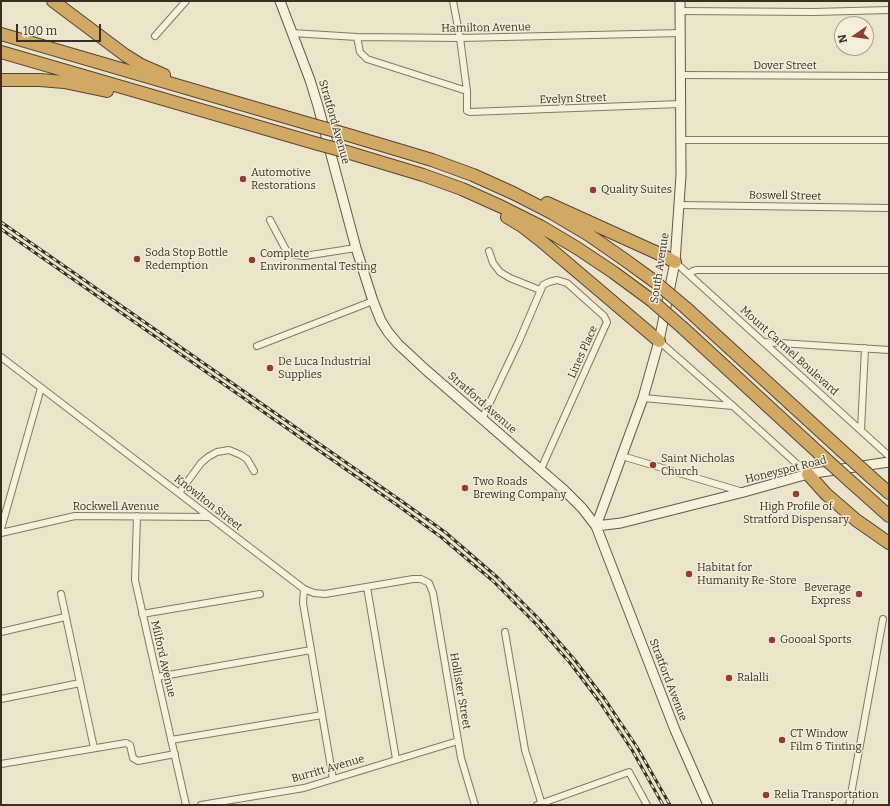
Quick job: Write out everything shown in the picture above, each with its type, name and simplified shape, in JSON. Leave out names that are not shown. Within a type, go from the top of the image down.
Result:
[{"type":"highway","points":[[53,1],[100,38],[141,65],[232,101]]},
{"type":"highway","points":[[1,34],[411,153],[502,183],[675,262]]},
{"type":"highway","points":[[1,52],[401,168],[442,182],[502,206],[540,226],[595,260],[650,300],[889,516]]},
{"type":"highway","points":[[1,80],[40,80],[64,82],[221,116]]},
{"type":"highway","points":[[453,167],[493,184],[552,213],[607,247],[654,282],[686,308],[889,493]]},
{"type":"highway","points":[[442,182],[522,226],[659,341]]},
{"type":"highway","points":[[808,474],[826,494],[856,520],[889,543]]},
{"type":"main road","name":"Stratford Avenue","points":[[280,1],[310,80],[356,248],[373,301],[388,332],[398,344],[576,502],[596,526],[675,730],[708,805]]},
{"type":"main road","name":"South Avenue","points":[[596,526],[643,398],[659,341],[675,262],[680,205],[680,1]]},
{"type":"main road","name":"Honeyspot Road","points":[[596,526],[621,523],[808,474],[889,462]]},
{"type":"street","points":[[155,36],[186,1]]},
{"type":"street","points":[[357,37],[360,52],[367,59],[467,92],[460,38],[453,1]]},
{"type":"street","points":[[680,11],[814,12],[889,10]]},
{"type":"street","name":"Hamilton Avenue","points":[[292,33],[357,37],[460,38],[681,33]]},
{"type":"street","name":"Dover Street","points":[[681,75],[889,76]]},
{"type":"street","name":"Evelyn Street","points":[[467,92],[467,110],[470,112],[680,104]]},
{"type":"street","points":[[681,140],[889,140]]},
{"type":"street","name":"Boswell Street","points":[[680,205],[889,208]]},
{"type":"street","points":[[270,220],[286,250],[295,255],[304,256],[356,248]]},
{"type":"street","points":[[482,419],[519,341],[540,290],[510,278],[500,272],[493,263],[489,251]]},
{"type":"street","name":"Mount Carmel Boulevard","points":[[675,262],[889,456]]},
{"type":"street","points":[[689,274],[697,270],[889,270]]},
{"type":"street","name":"Lines Place","points":[[540,290],[543,285],[548,282],[557,280],[566,283],[604,316],[607,322],[540,469]]},
{"type":"street","points":[[257,346],[373,301]]},
{"type":"street","points":[[659,341],[808,474]]},
{"type":"street","points":[[764,342],[889,350]]},
{"type":"street","points":[[861,430],[865,348]]},
{"type":"street","name":"Knowlton Street","points":[[1,357],[304,589],[314,593],[325,594],[413,578],[426,581]]},
{"type":"street","points":[[1,529],[41,388]]},
{"type":"street","points":[[643,398],[733,406]]},
{"type":"street","points":[[179,493],[201,463],[217,452],[229,450],[238,453],[247,459],[254,471]]},
{"type":"street","points":[[622,456],[744,492]]},
{"type":"street","name":"Rockwell Avenue","points":[[1,533],[75,516],[210,517]]},
{"type":"street","name":"Milford Avenue","points":[[137,516],[135,580],[186,805]]},
{"type":"street","name":"Hollister Street","points":[[426,581],[430,585],[433,593],[458,741],[464,769],[475,805]]},
{"type":"street","points":[[367,587],[396,759]]},
{"type":"street","points":[[304,589],[303,602],[333,779]]},
{"type":"street","points":[[61,594],[94,748]]},
{"type":"street","points":[[142,614],[260,594]]},
{"type":"street","points":[[1,632],[65,617]]},
{"type":"street","points":[[849,805],[882,619]]},
{"type":"street","points":[[505,632],[525,750],[540,804],[629,772],[647,805]]},
{"type":"street","points":[[157,677],[311,650]]},
{"type":"street","points":[[1,699],[80,683]]},
{"type":"street","points":[[171,740],[322,715]]},
{"type":"street","name":"Burritt Avenue","points":[[201,805],[304,788],[458,741]]},
{"type":"street","points":[[1,764],[128,743],[131,747],[134,758],[138,761],[175,754]]},
{"type":"railway","points":[[1,222],[445,532],[497,577],[540,620],[574,659],[604,698],[637,747],[670,805]]},
{"type":"railway","points":[[1,229],[397,505],[441,537],[493,581],[536,624],[570,663],[599,701],[632,750],[663,805]]},
{"type":"place","name":"Automotive Restorations","points":[[243,179]]},
{"type":"place","name":"Quality Suites","points":[[593,190]]},
{"type":"place","name":"Soda Stop Bottle Redemption","points":[[137,259]]},
{"type":"place","name":"Complete Environmental Testing","points":[[252,260]]},
{"type":"place","name":"De Luca Industrial Supplies","points":[[270,368]]},
{"type":"place","name":"Saint Nicholas Church","points":[[653,465]]},
{"type":"place","name":"Two Roads Brewing Company","points":[[465,488]]},
{"type":"place","name":"High Profile of Stratford Dispensary","points":[[796,494]]},
{"type":"place","name":"Habitat for Humanity Re-Store","points":[[689,574]]},
{"type":"place","name":"Beverage Express","points":[[859,594]]},
{"type":"place","name":"Goooal Sports","points":[[772,640]]},
{"type":"place","name":"Ralalli","points":[[729,678]]},
{"type":"place","name":"CT Window Film & Tinting","points":[[782,740]]},
{"type":"place","name":"Relia Transportation","points":[[766,795]]}]
